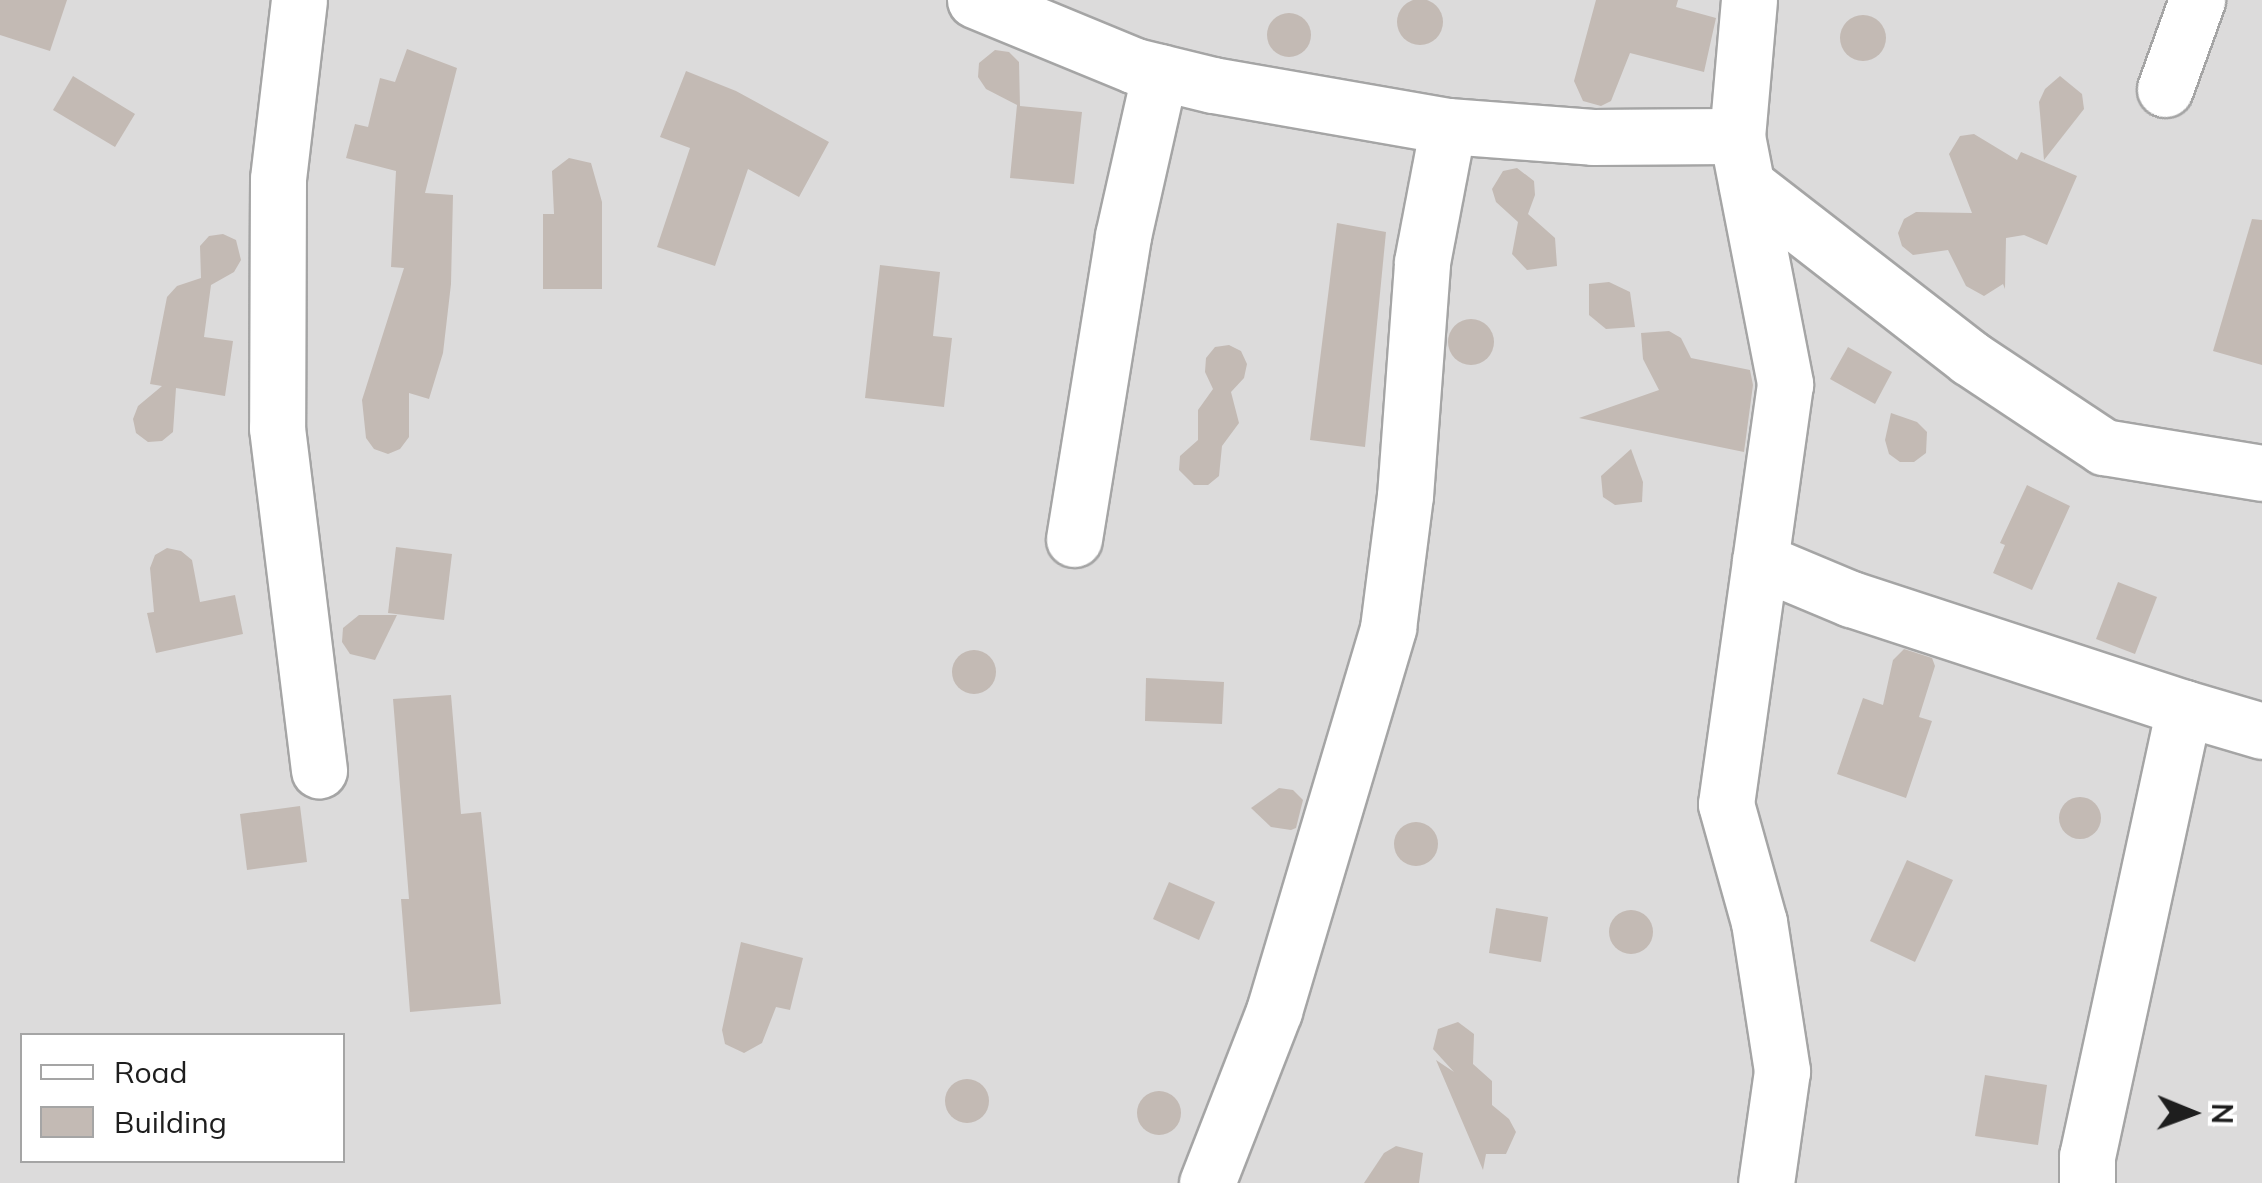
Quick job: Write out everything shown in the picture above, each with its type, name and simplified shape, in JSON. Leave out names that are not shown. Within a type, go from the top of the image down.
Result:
[{"type":"street","points":[[300,0],[278,179],[277,428],[319,770]]},
{"type":"street","points":[[974,0],[1160,72],[1213,85],[1448,126],[1593,137],[1742,160],[1970,358],[2104,447],[2262,473]]},
{"type":"street","points":[[1750,0],[1742,160],[1785,384],[1726,804],[1759,922],[1782,1070],[1766,1183]]},
{"type":"street","points":[[2165,89],[2197,0]]},
{"type":"street","points":[[1074,539],[1123,236],[1160,72]]},
{"type":"street","points":[[1207,1183],[1274,1012],[1388,628],[1405,496],[1422,262],[1448,126]]},
{"type":"street","points":[[1760,562],[1851,599],[2262,731]]},
{"type":"street","points":[[2087,1183],[2086,1156],[2184,708]]},
{"type":"shaded area","points":[[0,0],[2262,0],[2262,1183],[0,1183]]},
{"type":"building","points":[[1420,-1],[1436,6],[1443,22],[1436,38],[1420,45],[1404,38],[1397,22],[1404,6]]},
{"type":"building","points":[[0,0],[67,0],[50,51],[0,35]]},
{"type":"building","points":[[1596,0],[1678,0],[1676,7],[1716,18],[1704,72],[1630,53],[1611,101],[1601,106],[1583,101],[1574,81]]},
{"type":"building","points":[[1289,13],[1304,20],[1311,35],[1304,50],[1289,57],[1274,50],[1267,35],[1274,20]]},
{"type":"building","points":[[1863,15],[1879,22],[1886,38],[1879,54],[1863,61],[1847,54],[1840,38],[1847,22]]},
{"type":"building","points":[[407,49],[457,68],[425,193],[453,195],[451,284],[443,353],[429,399],[409,393],[409,437],[400,449],[388,454],[374,449],[366,438],[362,400],[404,268],[391,267],[396,171],[346,158],[355,124],[368,127],[380,78],[395,82]]},
{"type":"building","points":[[995,50],[1009,52],[1019,62],[1020,106],[1082,112],[1074,184],[1010,178],[1017,105],[986,89],[978,77],[979,63]]},
{"type":"building","points":[[686,71],[736,91],[829,142],[799,197],[748,169],[715,266],[657,247],[690,148],[660,137]]},
{"type":"building","points":[[73,76],[135,114],[115,147],[53,110]]},
{"type":"building","points":[[2060,76],[2082,94],[2084,109],[2044,160],[2039,102],[2045,89]]},
{"type":"building","points":[[1974,134],[2017,160],[2021,152],[2077,176],[2047,245],[2024,235],[2006,238],[2005,289],[2003,284],[1984,296],[1966,286],[1948,250],[1913,255],[1902,246],[1898,233],[1904,219],[1916,212],[1972,213],[1949,154],[1960,136]]},
{"type":"building","points":[[569,158],[591,163],[602,202],[602,289],[543,289],[543,214],[554,214],[552,171]]},
{"type":"building","points":[[1517,168],[1534,181],[1535,195],[1528,214],[1555,238],[1557,266],[1527,270],[1512,254],[1518,222],[1496,202],[1492,189],[1503,171]]},
{"type":"building","points":[[2252,219],[2262,220],[2262,365],[2213,351]]},
{"type":"building","points":[[1337,223],[1386,232],[1365,447],[1310,440]]},
{"type":"building","points":[[223,234],[236,240],[241,260],[234,272],[211,285],[204,337],[233,341],[225,396],[176,388],[173,432],[162,441],[148,442],[136,433],[133,419],[138,406],[162,386],[150,384],[167,297],[177,286],[201,278],[200,246],[209,236]]},
{"type":"building","points":[[880,265],[940,272],[933,336],[952,338],[944,407],[865,398]]},
{"type":"building","points":[[1609,282],[1630,292],[1635,327],[1606,329],[1589,315],[1589,284]]},
{"type":"building","points":[[1471,319],[1487,326],[1494,342],[1487,358],[1471,365],[1455,358],[1448,342],[1455,326]]},
{"type":"building","points":[[1669,331],[1681,338],[1691,358],[1750,370],[1753,385],[1744,452],[1579,418],[1659,390],[1643,359],[1641,333]]},
{"type":"building","points":[[1229,345],[1241,351],[1247,364],[1244,378],[1231,392],[1239,423],[1222,446],[1219,476],[1208,485],[1194,485],[1179,470],[1180,456],[1198,440],[1198,410],[1213,389],[1205,372],[1206,358],[1215,347]]},
{"type":"building","points":[[1848,347],[1892,372],[1875,404],[1830,379]]},
{"type":"building","points":[[1891,413],[1917,422],[1927,432],[1926,453],[1914,462],[1900,462],[1889,454],[1885,440]]},
{"type":"building","points":[[1631,449],[1643,482],[1642,502],[1615,505],[1603,497],[1601,476]]},
{"type":"building","points":[[2027,485],[2070,506],[2032,590],[1993,573],[2005,545],[2000,543]]},
{"type":"building","points":[[396,547],[452,554],[444,620],[388,613]]},
{"type":"building","points":[[167,548],[181,551],[192,560],[200,602],[235,595],[243,634],[156,653],[147,613],[154,612],[150,568],[155,555]]},
{"type":"building","points":[[2118,582],[2157,597],[2135,654],[2096,639]]},
{"type":"building","points":[[359,615],[397,615],[375,660],[350,654],[342,642],[343,628]]},
{"type":"building","points":[[1904,649],[1932,658],[1935,666],[1919,717],[1932,721],[1906,798],[1837,774],[1863,698],[1883,705],[1893,660]]},
{"type":"building","points":[[974,650],[989,657],[996,672],[989,687],[974,694],[959,687],[952,672],[959,657]]},
{"type":"building","points":[[1146,678],[1224,682],[1222,724],[1145,721]]},
{"type":"building","points":[[451,695],[461,814],[481,812],[501,1004],[410,1012],[401,899],[409,899],[393,699]]},
{"type":"building","points":[[1279,788],[1293,790],[1303,800],[1296,828],[1291,830],[1271,827],[1251,808]]},
{"type":"building","points":[[2080,797],[2095,803],[2101,818],[2095,833],[2080,839],[2065,833],[2059,818],[2065,803]]},
{"type":"building","points":[[300,806],[307,862],[247,870],[240,814]]},
{"type":"building","points":[[1416,822],[1431,829],[1438,844],[1431,859],[1416,866],[1401,859],[1394,844],[1401,829]]},
{"type":"building","points":[[1907,860],[1953,880],[1915,962],[1870,941]]},
{"type":"building","points":[[1169,882],[1215,902],[1199,940],[1153,919]]},
{"type":"building","points":[[1496,908],[1548,917],[1541,962],[1489,953]]},
{"type":"building","points":[[1631,910],[1646,917],[1653,932],[1646,947],[1631,954],[1616,947],[1609,932],[1616,917]]},
{"type":"building","points":[[741,942],[803,958],[790,1010],[776,1007],[762,1043],[744,1053],[725,1044],[722,1030]]},
{"type":"building","points":[[1458,1022],[1474,1034],[1473,1064],[1492,1081],[1492,1105],[1509,1119],[1516,1132],[1506,1154],[1486,1154],[1483,1170],[1436,1060],[1454,1072],[1433,1049],[1438,1029]]},
{"type":"building","points":[[1985,1075],[2047,1085],[2038,1145],[1975,1136]]},
{"type":"building","points":[[967,1079],[983,1085],[989,1101],[983,1117],[967,1123],[951,1117],[945,1101],[951,1085]]},
{"type":"building","points":[[1159,1091],[1174,1098],[1181,1113],[1174,1128],[1159,1135],[1144,1128],[1137,1113],[1144,1098]]},
{"type":"building","points":[[1396,1146],[1423,1153],[1419,1183],[1364,1183],[1384,1153]]}]
